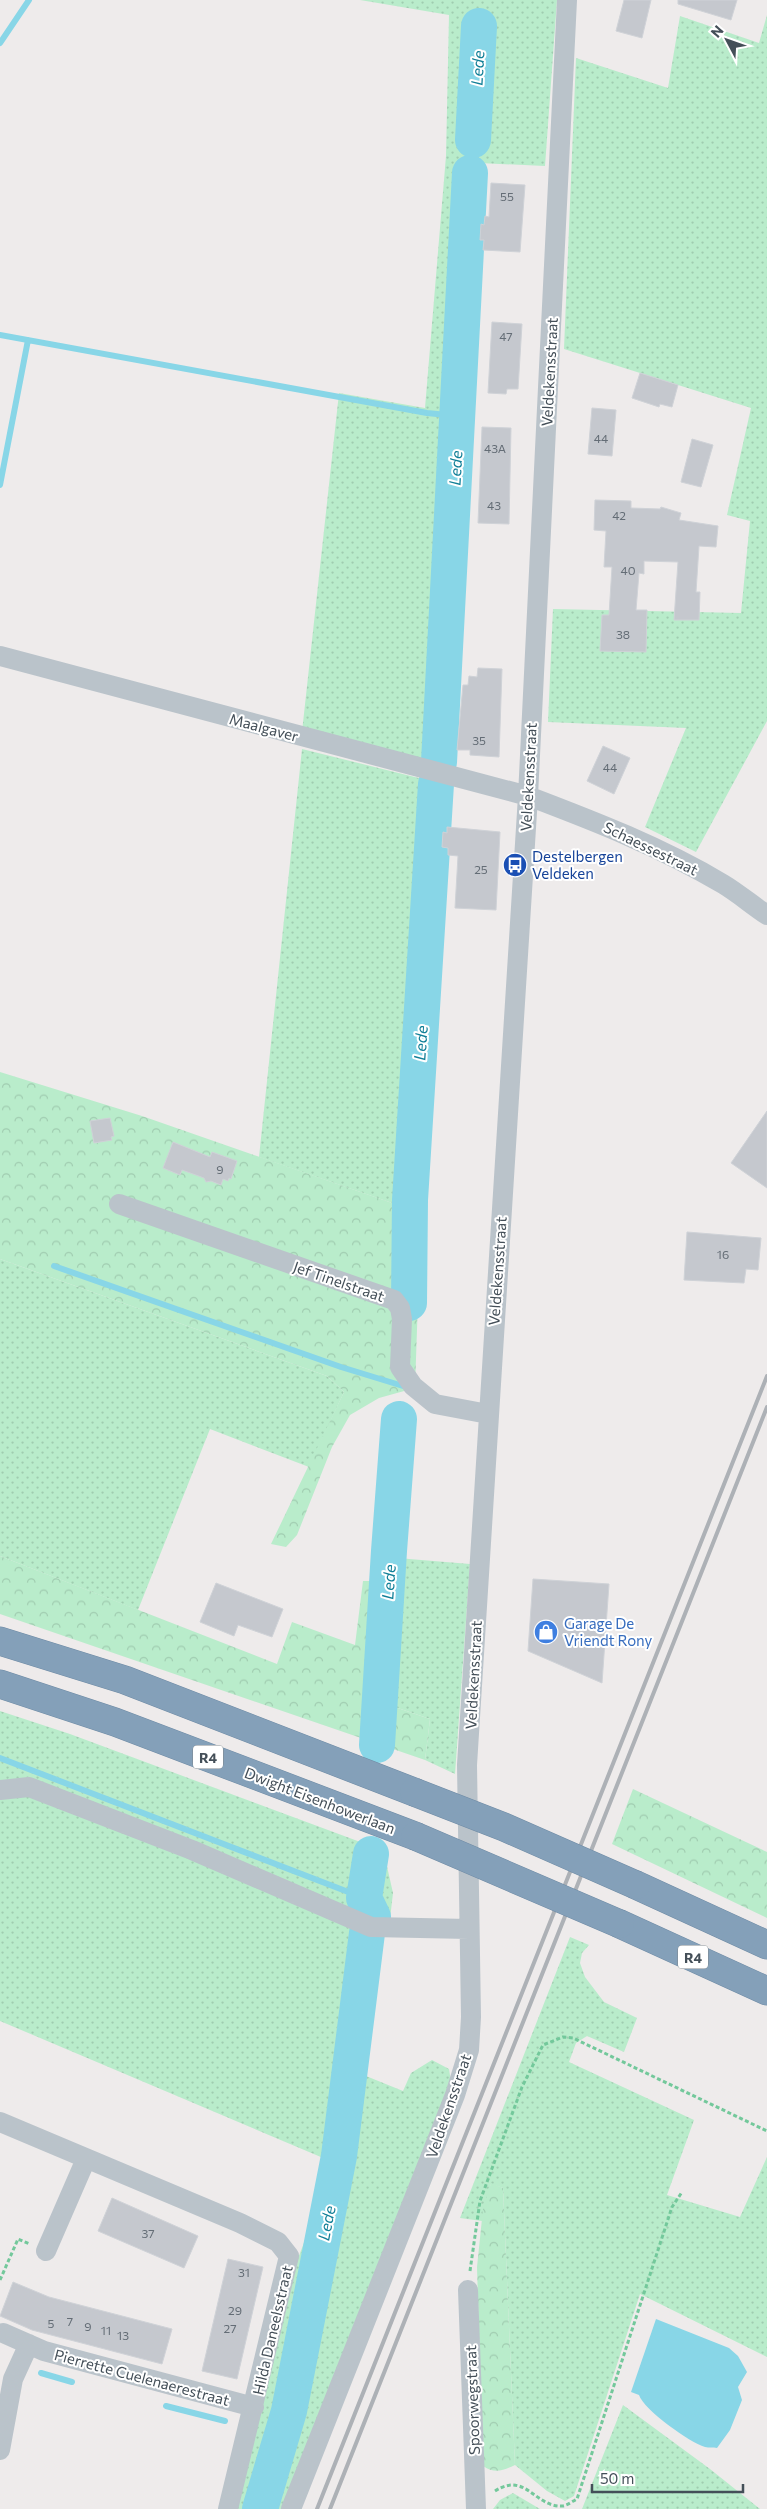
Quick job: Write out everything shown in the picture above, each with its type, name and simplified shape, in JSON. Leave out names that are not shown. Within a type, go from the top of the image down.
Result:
[{"type":"highway","points":[[0,1641],[125,1680],[504,1827],[767,1945]]},
{"type":"highway","name":"Dwight Eisenhowerlaan","points":[[0,1684],[115,1722],[415,1836],[620,1924],[767,1991]]},
{"type":"street","name":"Veldekensstraat","points":[[291,2509],[455,2095],[468,2050],[471,2017],[467,1766],[528,796],[567,0]]},
{"type":"street","name":"Maalgaver","points":[[0,656],[528,796]]},
{"type":"street","name":"Schaessestraat","points":[[528,796],[605,826],[682,862],[724,885],[767,915]]},
{"type":"street","name":"Jef Tinelstraat","points":[[119,1204],[394,1300],[400,1308],[402,1319],[400,1367],[413,1386],[435,1404],[488,1414]]},
{"type":"street","points":[[0,1790],[29,1787],[201,1854],[371,1927],[469,1929]]},
{"type":"street","name":"Hilda Daneelsstraat","points":[[0,2122],[86,2160],[240,2223],[278,2242],[289,2256],[228,2509]]},
{"type":"street","points":[[46,2251],[86,2160]]},
{"type":"street","name":"Spoorwegstraat","points":[[468,2290],[476,2506]]},
{"type":"street","name":"Pierrette Cuelenaerestraat","points":[[3,2333],[44,2351],[254,2407]]},
{"type":"street","points":[[0,2450],[13,2379],[29,2344]]},
{"type":"path","points":[[468,2290],[480,2200],[522,2087],[543,2045],[563,2037],[573,2038],[767,2131]]},
{"type":"path","points":[[476,2506],[505,2484],[519,2485],[548,2503],[564,2506],[577,2499],[672,2207],[682,2192]]},
{"type":"path","points":[[0,2280],[18,2239],[46,2251]]},
{"type":"green space","points":[[360,0],[557,0],[545,166],[479,163],[447,764],[302,732],[339,393],[425,408],[446,156],[449,15]]},
{"type":"green space","points":[[767,15],[767,721],[696,852],[645,827],[686,728],[548,722],[553,609],[741,613],[750,521],[727,515],[751,408],[564,349],[576,58],[668,88],[680,16],[759,43]]},
{"type":"green space","points":[[302,749],[451,786],[421,1213],[259,1157]]},
{"type":"green space","points":[[0,1072],[142,1116],[421,1213],[415,1388],[379,1398],[350,1415],[332,1447],[297,1535],[286,1547],[271,1544],[344,1392],[327,1376],[0,1259]]},
{"type":"green space","points":[[0,1259],[327,1376],[344,1392],[309,1467],[210,1429],[138,1610],[0,1556]]},
{"type":"green space","points":[[0,1556],[277,1664],[292,1622],[355,1645],[363,1581],[394,1581],[383,1703],[430,1719],[425,1760],[0,1614]]},
{"type":"green space","points":[[397,1558],[470,1564],[455,1774],[425,1760],[430,1719],[383,1703]]},
{"type":"green space","points":[[0,1711],[70,1734],[363,1843],[384,1853],[393,1893],[390,1919],[334,2063],[403,2091],[411,2073],[432,2060],[449,2069],[451,2082],[284,2509],[234,2509],[295,2266],[335,2163],[0,2021]]},
{"type":"green space","points":[[633,1789],[767,1852],[767,1918],[612,1844]]},
{"type":"green space","points":[[570,1937],[589,1945],[582,1953],[580,1963],[585,1977],[604,2002],[637,2018],[624,2052],[587,2036],[576,2043],[569,2062],[694,2120],[667,2195],[740,2217],[767,2157],[767,2357],[640,2294],[574,2496],[565,2501],[547,2491],[515,2465],[503,2188],[491,2184],[482,2221],[460,2218]]},
{"type":"green space","points":[[491,2183],[503,2188],[515,2465],[499,2471],[483,2466],[477,2267],[483,2209]]},
{"type":"green space","points":[[623,2405],[710,2469],[760,2509],[582,2509]]},
{"type":"green space","points":[[513,2493],[540,2509],[493,2509],[500,2500]]},
{"type":"water","points":[[656,2319],[729,2348],[738,2356],[747,2372],[738,2387],[742,2400],[730,2430],[717,2448],[705,2447],[678,2432],[649,2409],[639,2395],[631,2392]]},
{"type":"building","points":[[624,0],[651,0],[642,38],[616,31]]},
{"type":"building","points":[[678,0],[737,0],[731,20],[678,4]]},
{"type":"building","points":[[491,183],[525,185],[520,252],[483,250],[484,240],[480,240],[481,224],[484,225],[485,216],[489,217]]},
{"type":"building","points":[[492,322],[522,324],[518,389],[507,389],[506,394],[488,393]]},
{"type":"building","points":[[640,373],[678,385],[672,407],[660,404],[659,407],[632,398]]},
{"type":"building","points":[[592,408],[616,410],[612,456],[588,454]]},
{"type":"building","points":[[482,427],[511,428],[509,524],[478,523]]},
{"type":"building","points":[[692,439],[713,445],[701,487],[681,482]]},
{"type":"building","points":[[595,500],[631,501],[631,508],[660,509],[661,507],[681,513],[679,520],[718,526],[716,547],[699,546],[696,592],[700,592],[699,620],[674,620],[678,562],[644,561],[644,574],[639,573],[636,610],[647,610],[646,652],[600,651],[602,615],[609,615],[612,567],[604,567],[606,531],[594,530]]},
{"type":"building","points":[[478,668],[502,669],[499,757],[470,755],[470,750],[457,750],[463,685],[468,685],[469,676],[477,677]]},
{"type":"building","points":[[603,746],[630,758],[614,794],[587,781]]},
{"type":"building","points":[[447,827],[500,832],[496,910],[455,908],[458,856],[448,855],[448,848],[442,847],[443,832],[447,833]]},
{"type":"building","points":[[767,1111],[767,1188],[731,1163]]},
{"type":"building","points":[[110,1118],[114,1136],[111,1137],[112,1140],[94,1143],[90,1121]]},
{"type":"building","points":[[173,1142],[210,1157],[212,1152],[237,1161],[231,1179],[229,1178],[228,1181],[223,1179],[221,1185],[211,1181],[206,1182],[204,1178],[182,1170],[180,1175],[163,1168]]},
{"type":"building","points":[[687,1232],[761,1238],[758,1270],[746,1269],[744,1283],[684,1280]]},
{"type":"building","points":[[533,1579],[609,1584],[602,1683],[528,1651]]},
{"type":"building","points":[[216,1583],[283,1609],[272,1637],[238,1625],[234,1636],[200,1622]]},
{"type":"building","points":[[112,2198],[198,2236],[184,2268],[98,2231]]},
{"type":"building","points":[[228,2259],[263,2267],[237,2379],[202,2371]]},
{"type":"building","points":[[13,2282],[49,2297],[172,2329],[162,2364],[32,2330],[0,2316]]},
{"type":"waterway","points":[[0,43],[29,0]]},
{"type":"waterway","name":"Lede","points":[[473,140],[479,26]]},
{"type":"waterway","name":"Lede","points":[[439,762],[470,173]]},
{"type":"waterway","points":[[0,335],[427,413],[457,416]]},
{"type":"waterway","points":[[0,485],[28,340]]},
{"type":"waterway","name":"Lede","points":[[409,1303],[410,1200],[436,784]]},
{"type":"waterway","points":[[54,1266],[341,1367],[403,1386]]},
{"type":"waterway","name":"Lede","points":[[377,1745],[399,1419]]},
{"type":"waterway","points":[[0,1758],[364,1898]]},
{"type":"waterway","name":"Lede","points":[[371,1854],[364,1898],[373,1917]]},
{"type":"waterway","name":"Lede","points":[[260,2509],[289,2411],[339,2156],[367,1933]]},
{"type":"waterway","points":[[41,2373],[72,2382]]},
{"type":"waterway","points":[[166,2406],[225,2421]]},
{"type":"railway","points":[[317,2509],[767,1376]]},
{"type":"railway","points":[[330,2509],[767,1407]]},
{"type":"place","name":"Destelbergen Veldeken","points":[[515,865]]},
{"type":"place","name":"Garage De Vriendt Rony","points":[[546,1632]]}]
